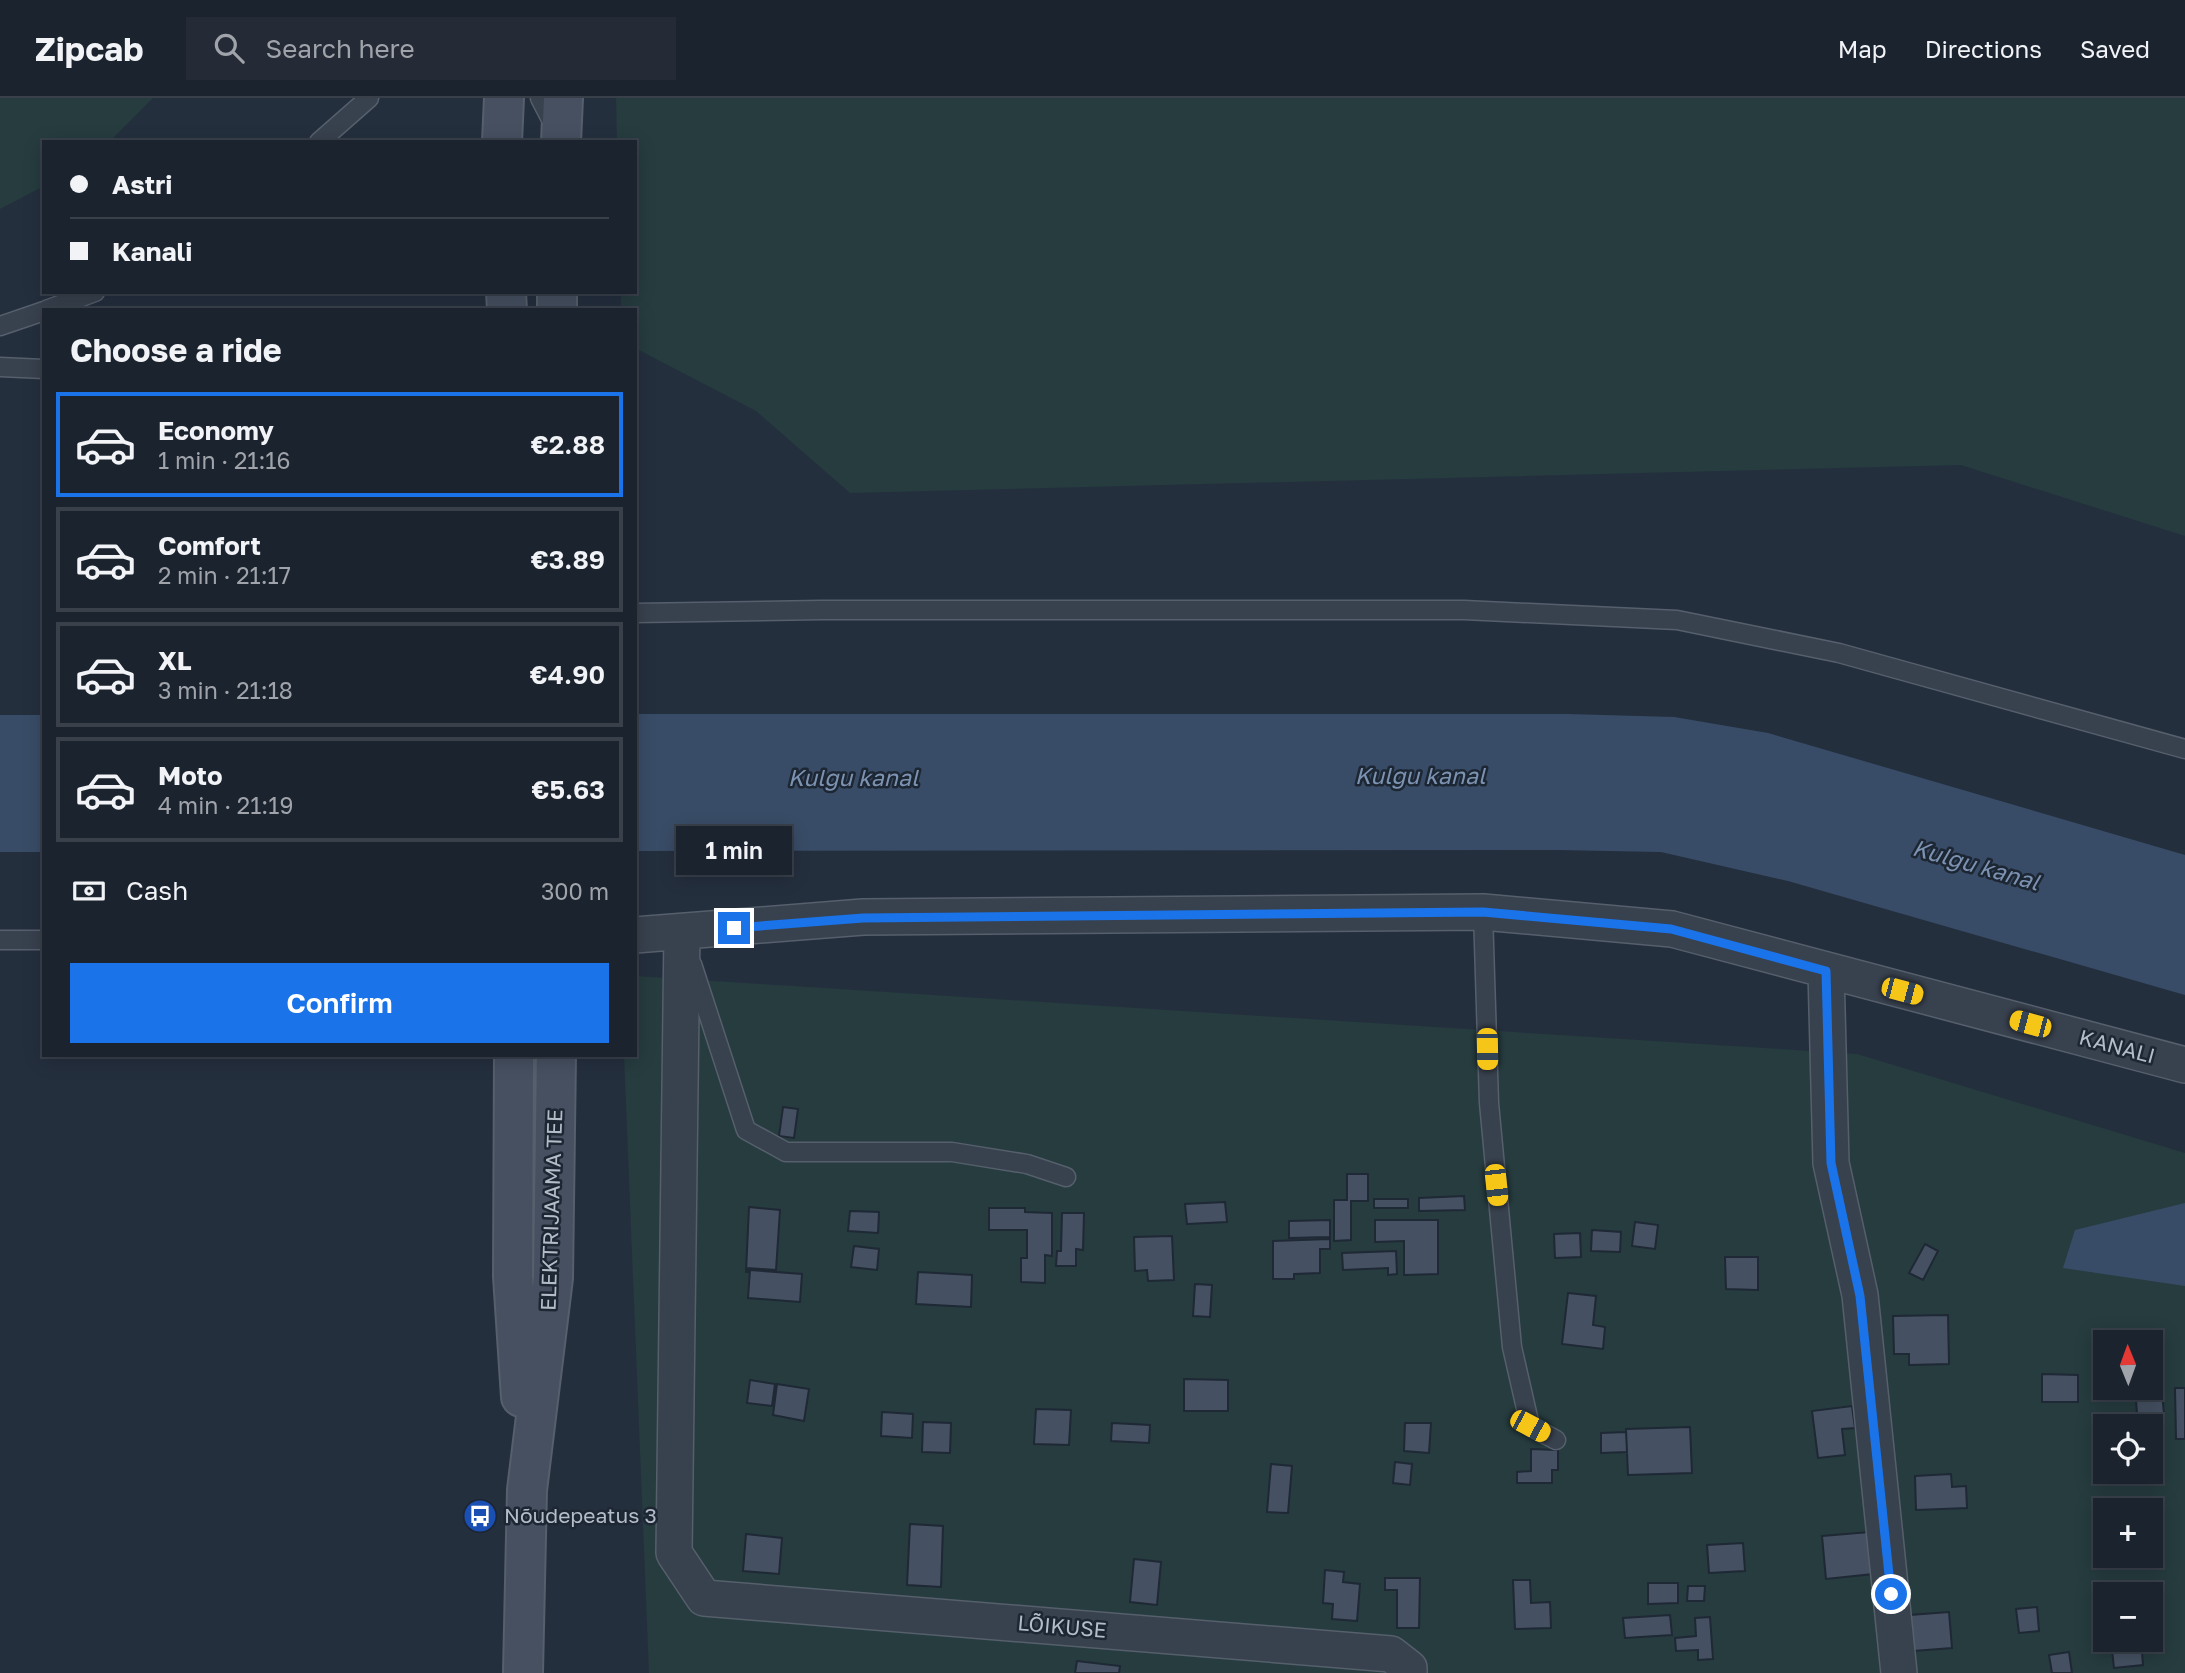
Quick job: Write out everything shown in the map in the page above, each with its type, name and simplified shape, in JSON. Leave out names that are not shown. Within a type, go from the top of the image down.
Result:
[{"type":"street","points":[[502,140],[504,98]]},
{"type":"street","points":[[561,140],[563,98]]},
{"type":"street","name":"KANALI","points":[[637,935],[863,918],[1483,912],[1671,929],[2185,1065]]},
{"type":"street","name":"LÕIKUSE","points":[[682,932],[674,1553],[704,1598],[1391,1654],[1409,1668],[1409,1673]]},
{"type":"street","points":[[1826,971],[1831,1163],[1860,1296],[1899,1673]]},
{"type":"street","name":"ELEKTRIJAAMA TEE","points":[[514,1057],[513,1276],[527,1490],[523,1673]]},
{"type":"street","name":"ELEKTRIJAAMA TEE","points":[[527,1490],[553,1278],[556,1057]]},
{"type":"lane","points":[[321,140],[369,98]]},
{"type":"lane","points":[[540,98],[561,140]]},
{"type":"lane","points":[[51,308],[89,294]]},
{"type":"lane","points":[[0,326],[42,311]]},
{"type":"lane","points":[[0,367],[42,369]]},
{"type":"lane","points":[[637,613],[821,610],[1464,610],[1677,621],[1839,653],[2185,749]]},
{"type":"lane","points":[[1483,912],[1489,1103],[1512,1347],[1530,1426],[1556,1440]]},
{"type":"lane","points":[[682,932],[746,1130],[786,1153],[952,1152],[1027,1164],[1066,1177]]},
{"type":"lane","points":[[0,940],[42,940]]},
{"type":"green space","points":[[0,98],[153,98],[111,140],[42,140],[42,187],[0,209]]},
{"type":"green space","points":[[616,98],[2185,98],[2185,536],[1961,465],[850,493],[756,411],[637,349],[637,308],[621,308],[621,294],[637,294],[637,140],[617,140]]},
{"type":"green space","points":[[637,976],[1857,1054],[2185,1153],[2185,1673],[649,1673],[624,1057],[637,1057]]},
{"type":"water","name":"Kulgu kanal","points":[[637,714],[1567,714],[1674,717],[1768,733],[2185,855],[2185,995],[1788,881],[1661,852],[637,851]]},
{"type":"water","points":[[0,715],[42,715],[42,852],[0,852]]},
{"type":"water","points":[[2185,1203],[2185,1286],[2063,1268],[2075,1230]]},
{"type":"building","points":[[783,1107],[798,1109],[794,1138],[779,1136]]},
{"type":"building","points":[[1347,1174],[1368,1174],[1368,1201],[1351,1201],[1351,1240],[1334,1241],[1334,1200],[1347,1200]]},
{"type":"building","points":[[1464,1196],[1465,1210],[1419,1211],[1419,1198]]},
{"type":"building","points":[[1374,1199],[1408,1199],[1408,1208],[1374,1208]]},
{"type":"building","points":[[1225,1202],[1227,1222],[1187,1224],[1185,1204]]},
{"type":"building","points":[[749,1207],[780,1210],[776,1270],[748,1268],[746,1272]]},
{"type":"building","points":[[989,1208],[1025,1208],[1025,1212],[1052,1213],[1052,1256],[1045,1255],[1045,1283],[1021,1282],[1021,1258],[1027,1258],[1027,1230],[989,1230]]},
{"type":"building","points":[[850,1211],[879,1212],[878,1233],[848,1231]]},
{"type":"building","points":[[1062,1213],[1084,1213],[1083,1250],[1076,1249],[1076,1266],[1056,1266],[1057,1251],[1061,1251]]},
{"type":"building","points":[[1330,1220],[1330,1237],[1289,1238],[1289,1221]]},
{"type":"building","points":[[1375,1220],[1438,1220],[1438,1274],[1404,1275],[1404,1241],[1375,1242]]},
{"type":"building","points":[[1635,1222],[1658,1225],[1655,1249],[1632,1246]]},
{"type":"building","points":[[1592,1230],[1621,1232],[1620,1252],[1591,1251]]},
{"type":"building","points":[[1580,1233],[1581,1257],[1555,1258],[1554,1234]]},
{"type":"building","points":[[1172,1236],[1174,1280],[1148,1281],[1147,1270],[1135,1271],[1134,1237]]},
{"type":"building","points":[[1330,1239],[1330,1249],[1320,1249],[1320,1273],[1294,1274],[1294,1279],[1273,1279],[1273,1241]]},
{"type":"building","points":[[1925,1244],[1938,1251],[1923,1280],[1909,1273]]},
{"type":"building","points":[[854,1246],[879,1249],[877,1270],[851,1267]]},
{"type":"building","points":[[1396,1251],[1397,1274],[1388,1275],[1388,1268],[1343,1270],[1342,1253]]},
{"type":"building","points":[[1725,1257],[1758,1257],[1758,1290],[1726,1289]]},
{"type":"building","points":[[750,1270],[802,1274],[800,1302],[748,1298]]},
{"type":"building","points":[[918,1272],[972,1275],[971,1307],[916,1304]]},
{"type":"building","points":[[1195,1284],[1212,1285],[1210,1317],[1193,1316]]},
{"type":"building","points":[[1568,1293],[1596,1296],[1593,1325],[1605,1327],[1603,1349],[1562,1344]]},
{"type":"building","points":[[1948,1315],[1949,1364],[1909,1365],[1909,1354],[1894,1354],[1893,1316]]},
{"type":"building","points":[[2042,1374],[2078,1375],[2078,1402],[2042,1402]]},
{"type":"building","points":[[1184,1379],[1228,1380],[1228,1411],[1184,1411]]},
{"type":"building","points":[[750,1380],[775,1384],[772,1406],[747,1403]]},
{"type":"building","points":[[777,1384],[809,1389],[804,1421],[773,1415]]},
{"type":"building","points":[[2175,1388],[2185,1388],[2185,1439],[2176,1439]]},
{"type":"building","points":[[2136,1400],[2163,1400],[2164,1414],[2137,1414]]},
{"type":"building","points":[[1852,1406],[1855,1428],[1842,1429],[1845,1455],[1818,1458],[1812,1411]]},
{"type":"building","points":[[1036,1409],[1071,1410],[1069,1445],[1034,1444]]},
{"type":"building","points":[[882,1412],[913,1414],[912,1438],[881,1436]]},
{"type":"building","points":[[923,1422],[951,1423],[950,1453],[922,1452]]},
{"type":"building","points":[[1112,1423],[1150,1425],[1149,1443],[1111,1441]]},
{"type":"building","points":[[1405,1423],[1431,1423],[1429,1453],[1404,1451]]},
{"type":"building","points":[[1690,1427],[1692,1473],[1628,1475],[1626,1429]]},
{"type":"building","points":[[1626,1432],[1627,1452],[1601,1453],[1601,1433]]},
{"type":"building","points":[[1531,1449],[1558,1450],[1558,1470],[1552,1470],[1552,1483],[1517,1483],[1517,1472],[1531,1471]]},
{"type":"building","points":[[1395,1462],[1412,1464],[1410,1485],[1393,1483]]},
{"type":"building","points":[[1271,1464],[1292,1466],[1288,1513],[1267,1512]]},
{"type":"building","points":[[1951,1474],[1952,1487],[1966,1486],[1967,1508],[1916,1510],[1915,1476]]},
{"type":"building","points":[[910,1524],[943,1526],[941,1587],[907,1585]]},
{"type":"building","points":[[1870,1532],[1873,1574],[1826,1579],[1822,1536]]},
{"type":"building","points":[[746,1534],[782,1538],[779,1574],[743,1571]]},
{"type":"building","points":[[1743,1543],[1745,1571],[1709,1573],[1707,1545]]},
{"type":"building","points":[[1134,1559],[1161,1562],[1157,1605],[1130,1602]]},
{"type":"building","points":[[1325,1570],[1344,1572],[1343,1582],[1360,1584],[1357,1621],[1332,1619],[1333,1604],[1323,1603]]},
{"type":"building","points":[[1385,1578],[1420,1578],[1419,1628],[1397,1628],[1397,1590],[1385,1590]]},
{"type":"building","points":[[1513,1580],[1530,1580],[1531,1603],[1550,1602],[1551,1628],[1515,1629]]},
{"type":"building","points":[[1648,1583],[1678,1583],[1678,1603],[1648,1604]]},
{"type":"building","points":[[1688,1586],[1705,1586],[1704,1601],[1687,1601]]},
{"type":"building","points":[[2037,1607],[2039,1631],[2019,1633],[2016,1609]]},
{"type":"building","points":[[1949,1612],[1952,1648],[1913,1651],[1910,1615]]},
{"type":"building","points":[[1670,1615],[1672,1635],[1625,1638],[1623,1618]]},
{"type":"building","points":[[1710,1617],[1713,1659],[1698,1660],[1698,1650],[1676,1651],[1675,1638],[1696,1636],[1695,1618]]},
{"type":"building","points":[[2069,1652],[2072,1673],[2052,1673],[2049,1655]]},
{"type":"building","points":[[2112,1652],[2142,1652],[2143,1665],[2114,1668]]},
{"type":"building","points":[[1077,1661],[1120,1666],[1119,1673],[1075,1673]]},
{"type":"place","name":"Nõudepeatus 3","points":[[480,1516]]},
{"type":"route","points":[[734,928],[863,918],[1483,912],[1671,929],[1826,971],[1831,1163],[1860,1296],[1891,1594]]}]
